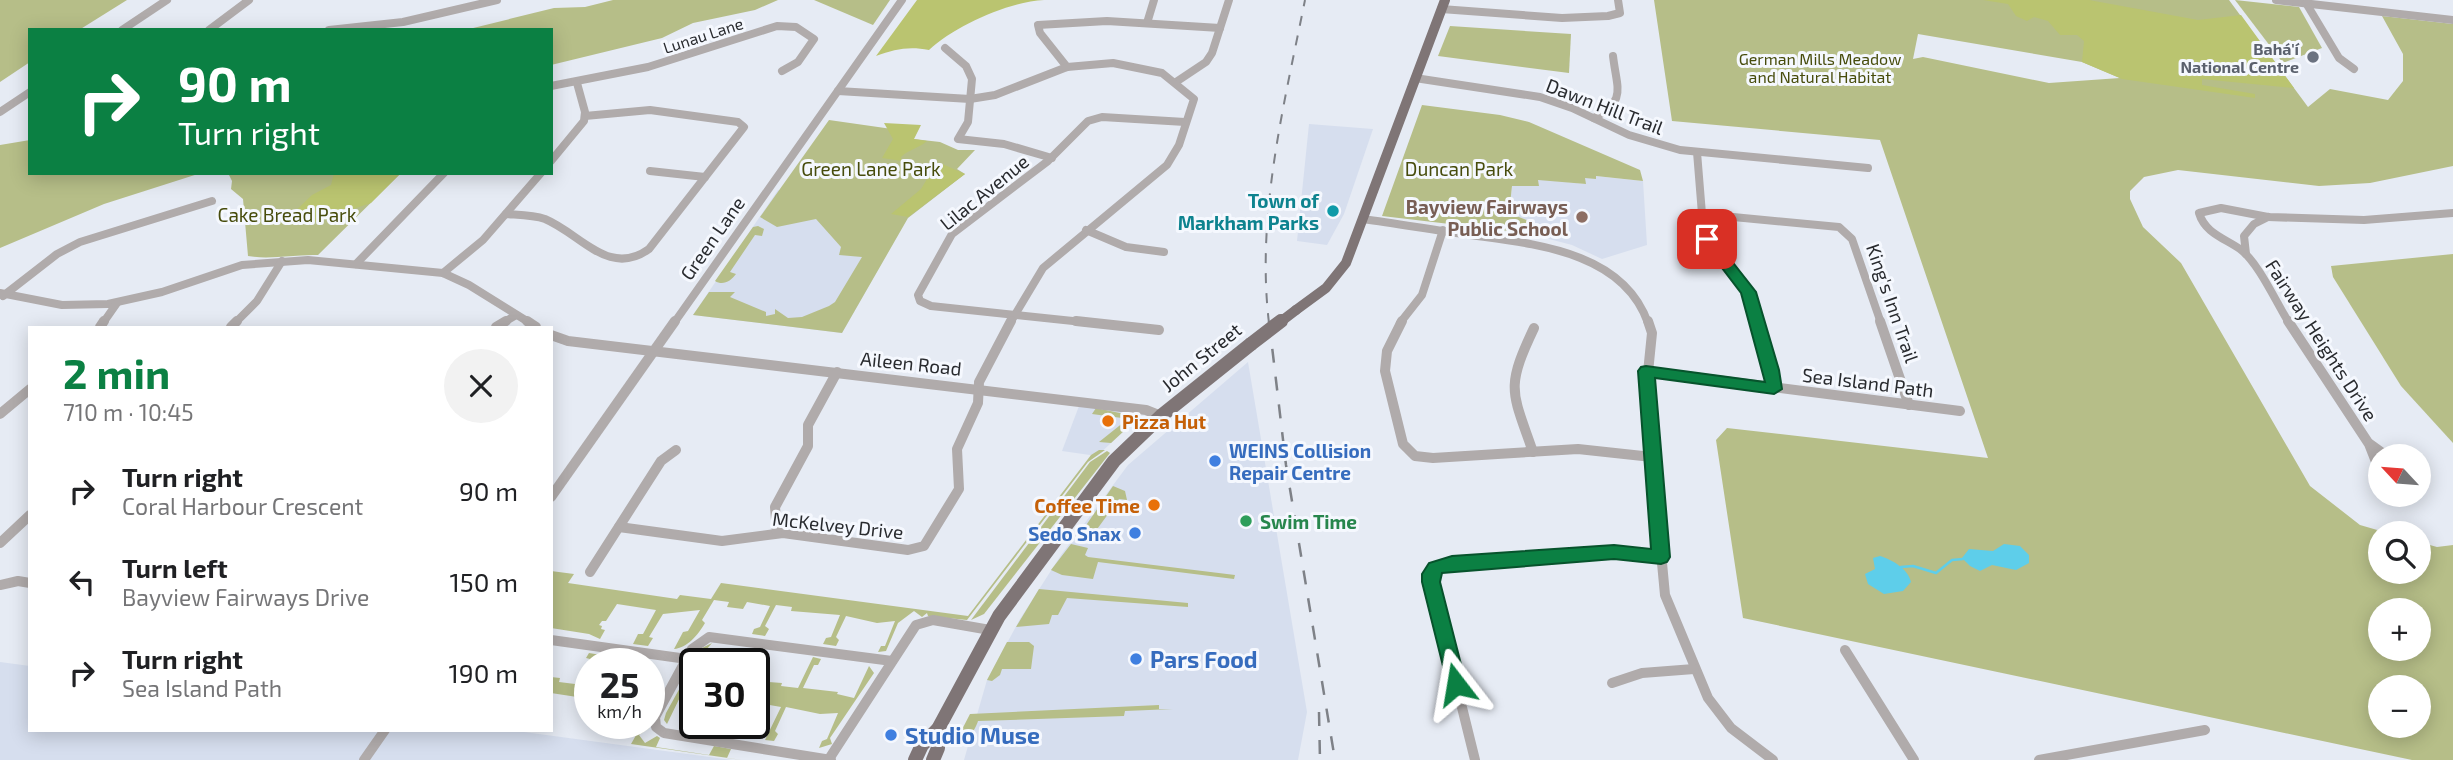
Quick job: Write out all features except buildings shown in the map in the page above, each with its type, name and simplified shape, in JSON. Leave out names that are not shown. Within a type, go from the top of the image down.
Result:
[{"type":"main road","name":"John Street","points":[[915,760],[922,745],[938,729],[990,630],[1008,602],[1114,461],[1161,416],[1326,288],[1340,272],[1363,219],[1443,5]]},
{"type":"main road","name":"John Street","points":[[933,760],[938,748],[938,729]]},
{"type":"street","points":[[125,28],[167,0]]},
{"type":"street","points":[[212,28],[249,0]]},
{"type":"street","points":[[348,28],[403,22],[497,0]]},
{"type":"street","points":[[1147,23],[1154,0]]},
{"type":"street","points":[[1176,82],[1206,62],[1212,53],[1229,0]]},
{"type":"street","points":[[1443,5],[1568,17],[1612,16],[1620,13],[1618,0]]},
{"type":"street","points":[[2276,0],[2453,20]]},
{"type":"street","name":"Green Lane","points":[[553,494],[901,2]]},
{"type":"street","points":[[2305,3],[2339,58],[2354,69]]},
{"type":"street","points":[[1067,67],[1040,33],[1038,25],[1107,21],[1220,27]]},
{"type":"street","name":"Lunau Lane","points":[[553,86],[648,67],[777,26],[796,27],[814,39],[798,62],[782,71]]},
{"type":"street","points":[[945,48],[966,66],[972,79],[968,122],[958,139],[1004,144],[1052,158]]},
{"type":"street","points":[[1594,118],[1612,108],[1618,98],[1613,56]]},
{"type":"street","points":[[838,91],[970,99],[995,95],[1067,67],[1102,63],[1140,66],[1162,73],[1194,99],[1179,145],[1167,165],[1043,268],[993,352],[979,388]]},
{"type":"street","name":"Dawn Hill Trail","points":[[1415,78],[1528,94],[1555,101],[1650,142],[1698,152],[1868,169]]},
{"type":"street","points":[[553,160],[578,131],[585,116],[577,83]]},
{"type":"street","points":[[0,112],[28,93]]},
{"type":"street","points":[[506,214],[544,219],[573,233],[611,259],[629,261],[647,252],[743,130],[742,124],[650,110],[585,116]]},
{"type":"street","name":"Lilac Avenue","points":[[1015,315],[928,305],[920,301],[918,295],[953,234],[1052,158],[1088,121],[1095,118],[1185,122]]},
{"type":"street","points":[[1698,152],[1702,214],[1712,247],[1748,292],[1772,370],[1774,389]]},
{"type":"street","points":[[650,172],[705,177]]},
{"type":"street","points":[[356,264],[442,175]]},
{"type":"street","points":[[443,273],[483,240],[539,175]]},
{"type":"street","points":[[2,295],[57,254],[80,242],[212,201]]},
{"type":"street","name":"Fairway Heights Drive","points":[[2369,444],[2316,366],[2247,255],[2239,246],[2204,225],[2199,213],[2221,208],[2268,218],[2364,220],[2453,213]]},
{"type":"street","name":"King's Inn Trail","points":[[1702,214],[1801,222],[1839,227],[1847,233],[1852,239],[1909,405]]},
{"type":"street","name":"Fairway Heights Drive","points":[[2247,255],[2244,236],[2254,224],[2268,218]]},
{"type":"street","points":[[1363,219],[1553,247],[1582,258],[1626,287],[1645,313],[1652,342],[1646,371],[1665,595],[1694,669],[1718,713],[1746,742],[1773,760]]},
{"type":"street","points":[[1086,230],[1134,249],[1164,252]]},
{"type":"street","points":[[1443,230],[1422,295],[1398,326],[1387,351],[1385,371],[1405,448],[1412,455],[1426,458],[1583,449],[1652,457]]},
{"type":"street","points":[[232,326],[257,301],[282,261]]},
{"type":"street","points":[[2,295],[62,305],[117,303],[162,292],[242,265],[282,261],[356,264],[443,273],[469,285],[534,326]]},
{"type":"street","points":[[101,326],[117,303]]},
{"type":"street","points":[[498,326],[516,315]]},
{"type":"street","points":[[1015,315],[1158,330]]},
{"type":"street","points":[[1533,452],[1514,395],[1513,383],[1517,366],[1534,328]]},
{"type":"street","name":"Aileen Road","points":[[553,336],[568,341],[1146,410],[1161,416]]},
{"type":"street","name":"Sea Island Path","points":[[1646,371],[1960,411]]},
{"type":"street","points":[[777,533],[775,507],[808,446],[808,425],[837,372]]},
{"type":"street","name":"McKelvey Drive","points":[[619,527],[722,541],[777,533],[908,550],[924,547],[959,489],[957,449],[978,403],[979,388]]},
{"type":"street","points":[[0,414],[28,391]]},
{"type":"street","points":[[590,572],[662,461],[676,450]]},
{"type":"street","points":[[0,543],[28,517]]},
{"type":"street","points":[[1475,760],[1431,582],[1433,570],[1452,563],[1614,552],[1661,557]]},
{"type":"street","points":[[0,585],[18,581],[28,583]]},
{"type":"street","points":[[705,739],[830,759],[912,630],[926,620],[967,624],[990,630]]},
{"type":"street","points":[[695,648],[699,642],[719,636],[892,661]]},
{"type":"street","points":[[553,640],[679,658]]},
{"type":"street","points":[[1845,650],[1914,760]]},
{"type":"street","points":[[1612,682],[1642,673],[1694,669]]},
{"type":"street","points":[[679,674],[655,717],[658,729],[679,735]]},
{"type":"street","points":[[2039,760],[2205,730]]},
{"type":"street","points":[[364,760],[384,732]]},
{"type":"shaded area","points":[[1309,124],[1373,129],[1344,214],[1327,245],[1297,241]]},
{"type":"shaded area","name":"Bayview Fairways Public School","points":[[1595,176],[1643,181],[1647,245],[1602,259],[1572,245],[1526,233],[1529,221],[1509,213],[1512,186],[1538,186],[1537,179],[1585,184],[1585,178]]},
{"type":"shaded area","points":[[778,190],[908,217],[842,333],[693,315]]},
{"type":"shaded area","points":[[1248,362],[1307,712],[1298,760],[964,760],[987,680],[1020,619],[1061,555],[1128,465]]},
{"type":"shaded area","points":[[1079,406],[1135,414],[1139,417],[1097,456],[1062,451]]},
{"type":"shaded area","points":[[0,662],[28,666],[28,732],[524,732],[732,760],[0,760]]},
{"type":"green space","points":[[0,0],[127,0],[82,28],[28,28],[28,63],[0,82]]},
{"type":"green space","points":[[613,0],[778,0],[755,10],[693,23],[662,38],[553,65],[553,28],[473,28],[554,8],[585,7]]},
{"type":"green space","points":[[814,0],[890,0],[873,25]]},
{"type":"green space","points":[[917,0],[1044,0],[999,10],[953,32],[929,50],[902,49],[876,56]]},
{"type":"green space","name":"German Mills Meadow and Natural Habitat","points":[[1654,0],[2229,0],[2308,107],[2330,89],[2388,100],[2403,81],[2403,54],[2382,16],[2453,24],[2453,166],[2370,183],[2319,186],[2178,170],[2144,177],[2130,191],[2130,199],[2143,227],[2181,263],[2310,486],[2360,525],[2368,527],[2368,584],[2431,584],[2431,545],[2453,545],[2453,760],[2412,760],[1743,618],[1716,440],[1727,428],[1988,458],[1880,140],[1672,121]],"holes":[[[1918,34],[2082,62],[2120,78],[2049,83],[1923,57],[1913,59]]]},
{"type":"green space","points":[[1983,0],[2089,0],[2198,20],[2241,15],[2294,88],[2202,79],[2202,85],[2255,94],[2255,98],[2122,79],[2082,62],[2084,41],[2077,35],[2060,35],[2048,21],[2034,17],[2027,21],[2016,16],[2008,4]]},
{"type":"green space","points":[[2235,0],[2299,7],[2322,48],[2283,63]]},
{"type":"green space","points":[[1450,26],[1571,34],[1569,73],[1438,56]]},
{"type":"green space","name":"Duncan Park","points":[[1422,105],[1500,115],[1529,122],[1640,170],[1643,181],[1596,176],[1596,179],[1585,178],[1586,184],[1538,180],[1539,186],[1512,186],[1509,213],[1529,221],[1526,233],[1382,216]]},
{"type":"green space","name":"Green Lane Park","points":[[829,120],[899,130],[905,138],[940,142],[958,150],[975,150],[957,169],[965,174],[908,218],[842,333],[693,315],[709,292],[735,292],[730,297],[766,312],[766,316],[775,314],[775,309],[788,318],[802,317],[835,302],[862,257],[839,255],[841,247],[816,219],[777,227],[760,217]]},
{"type":"green space","points":[[884,123],[921,125],[914,139],[927,141],[901,157],[902,161],[882,158],[893,139]]},
{"type":"green space","points":[[28,140],[28,175],[195,175],[104,204],[0,248],[0,145]]},
{"type":"green space","points":[[940,163],[965,174],[908,217],[891,214],[921,189],[930,174],[920,168]]},
{"type":"green space","name":"Cake Bread Park","points":[[229,175],[399,175],[318,255],[265,257],[248,256],[243,199],[231,189],[232,181]]},
{"type":"green space","points":[[334,175],[399,175],[371,203],[308,224],[282,224],[312,195],[331,185]]},
{"type":"green space","points":[[753,227],[764,229],[762,236],[755,235],[730,272],[736,274],[727,282],[715,281]]},
{"type":"green space","points":[[2453,254],[2453,443],[2401,386],[2333,277],[2331,266]]},
{"type":"green space","points":[[1096,408],[1139,417],[1111,443],[1099,442],[1124,422],[1122,418],[1092,414]]},
{"type":"green space","points":[[1105,450],[1088,462],[967,620],[928,616],[927,613],[922,617],[914,611],[898,623],[886,651],[878,652],[881,646],[885,646],[895,621],[877,623],[846,616],[836,637],[839,640],[836,646],[823,644],[826,638],[831,637],[840,615],[791,611],[792,607],[776,605],[765,626],[769,629],[765,636],[752,634],[754,629],[760,627],[770,606],[747,602],[743,609],[727,607],[729,602],[714,600],[702,620],[705,623],[699,632],[688,643],[674,649],[700,610],[663,614],[649,637],[653,638],[648,646],[633,644],[638,634],[643,634],[656,610],[617,604],[606,621],[599,625],[605,630],[600,639],[589,634],[553,628],[553,571],[574,574],[568,583],[677,599],[680,595],[711,599],[721,583],[968,616],[1091,455]]},
{"type":"green space","points":[[1107,451],[1110,453],[984,614],[971,620],[1090,462]]},
{"type":"green space","points":[[1113,486],[1125,491],[1127,500],[1119,499],[1095,532],[1102,535],[1100,537],[1091,539],[1083,536],[1080,534]]},
{"type":"green space","points":[[1071,544],[1088,548],[1085,555],[1088,557],[1235,575],[1234,579],[1098,562],[1093,579],[1062,575],[1051,570]]},
{"type":"green space","points":[[1039,589],[1188,603],[1188,607],[1067,598],[1058,615],[1052,615],[1049,624],[1016,627]]},
{"type":"green space","points":[[1007,642],[1029,642],[1034,646],[1031,669],[1002,669],[1000,675],[992,681],[987,680]]},
{"type":"green space","points":[[813,657],[821,659],[818,665],[814,665],[803,688],[838,692],[837,694],[854,698],[869,666],[874,673],[830,738],[832,744],[819,748],[822,741],[827,739],[838,713],[820,714],[786,707],[775,731],[778,734],[774,741],[765,740],[770,739],[770,730],[781,707],[770,705],[770,682],[798,688]]},
{"type":"green space","points":[[553,677],[560,678],[559,682],[574,684],[574,697],[553,693]]},
{"type":"green space","points":[[679,690],[679,699],[667,724],[666,713]]},
{"type":"green space","points":[[1159,705],[1159,709],[1173,709],[1125,711],[1124,716],[978,721],[970,736],[955,743],[970,714]]},
{"type":"green space","points":[[634,739],[642,739],[645,743],[660,739],[656,747],[709,755],[714,746],[731,749],[727,758],[631,744]]},
{"type":"water","points":[[2004,544],[2020,546],[2029,555],[2029,563],[2016,570],[1992,565],[1980,571],[1962,558],[1969,549],[1993,551]]},
{"type":"water","points":[[1880,556],[1907,573],[1911,582],[1903,591],[1884,594],[1868,584],[1865,574],[1875,569],[1873,558]]},
{"type":"waterway","points":[[1901,567],[1913,566],[1936,573],[1952,560],[1963,559]]},
{"type":"railway","points":[[1269,323],[1266,282],[1269,201],[1281,120],[1305,0]]},
{"type":"railway","points":[[1269,321],[1286,465],[1335,760]]},
{"type":"railway","points":[[1319,712],[1320,760]]},
{"type":"place","name":"Bahá'í National Centre","points":[[2313,57]]},
{"type":"place","name":"Town of Markham Parks","points":[[1333,211]]},
{"type":"place","name":"Bayview Fairways Public School","points":[[1582,217]]},
{"type":"place","name":"Pizza Hut","points":[[1108,421]]},
{"type":"place","name":"WEINS Collision Repair Centre","points":[[1215,461]]},
{"type":"place","name":"Coffee Time","points":[[1154,505]]},
{"type":"place","name":"Swim Time","points":[[1246,521]]},
{"type":"place","name":"Sedo Snax","points":[[1135,533]]},
{"type":"place","name":"Pars Food","points":[[1136,659]]},
{"type":"place","name":"Studio Muse","points":[[891,735]]},
{"type":"route","points":[[1456,684],[1431,582],[1436,568],[1452,563],[1614,552],[1661,557],[1646,371],[1774,389],[1772,370],[1748,292],[1707,239]]}]
